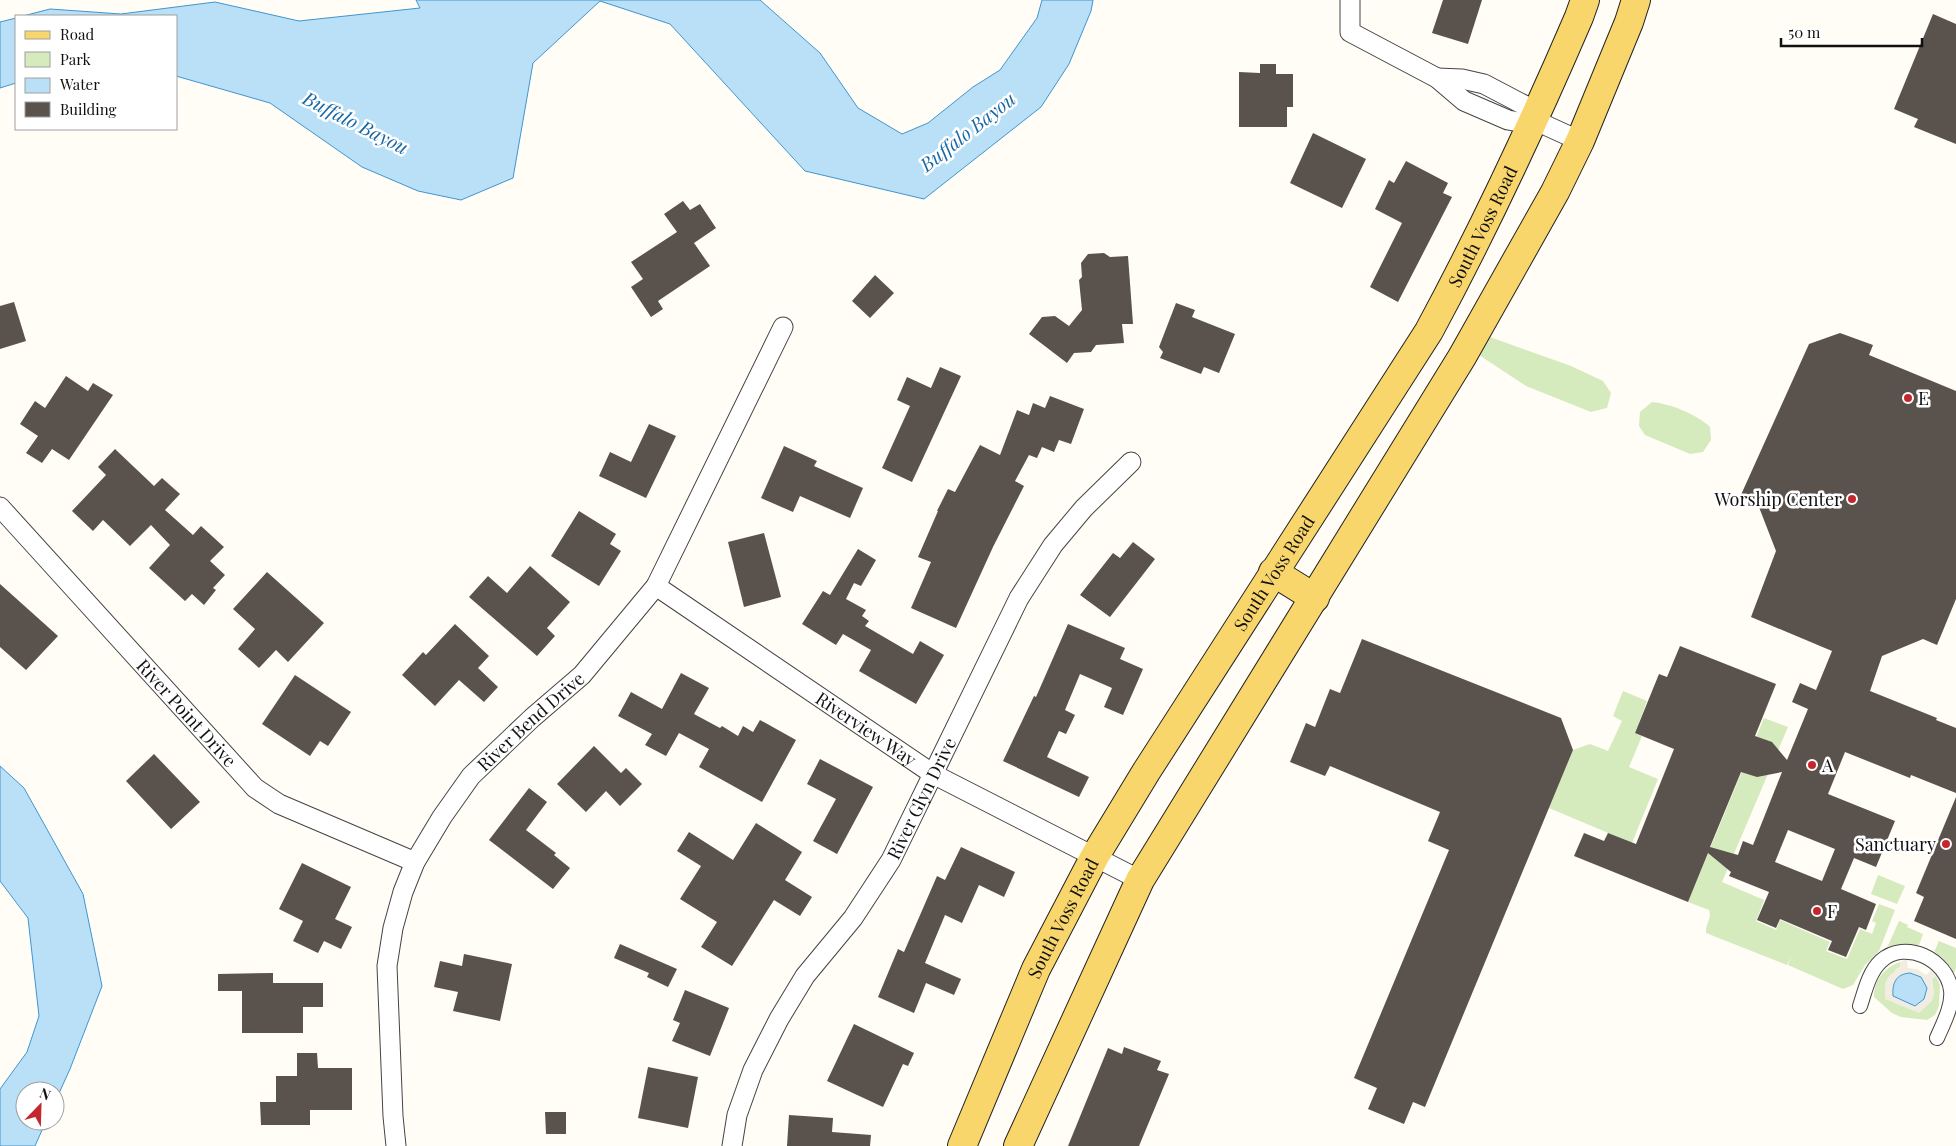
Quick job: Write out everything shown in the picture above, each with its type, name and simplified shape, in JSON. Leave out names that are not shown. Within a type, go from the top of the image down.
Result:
[{"type":"main road","name":"South Voss Road","points":[[962,1146],[1036,969],[1094,856],[1273,572],[1429,331],[1470,254],[1534,120],[1585,0]]},
{"type":"main road","points":[[1018,1146],[1140,880],[1462,357],[1532,234],[1580,141],[1629,22],[1636,0]]},
{"type":"main road","points":[[1273,572],[1315,598]]},
{"type":"street","points":[[1350,0],[1350,32],[1437,78],[1464,100],[1508,120],[1519,122],[1534,120],[1580,141]]},
{"type":"street","name":"River Bend Drive","points":[[396,1146],[387,966],[393,928],[400,901],[415,862],[442,817],[471,776],[532,718],[582,676],[656,586],[783,327]]},
{"type":"street","name":"River Glyn Drive","points":[[732,1146],[737,1115],[750,1079],[779,1019],[805,976],[853,918],[891,860],[1019,598],[1053,545],[1084,508],[1132,462]]},
{"type":"street","name":"River Point Drive","points":[[0,507],[255,788],[280,804],[415,862]]},
{"type":"street","name":"Riverview Way","points":[[656,586],[933,774],[1140,880]]},
{"type":"street","points":[[1860,1006],[1871,975],[1881,961],[1894,953],[1908,951],[1924,955],[1937,964],[1946,976],[1951,991],[1949,1006],[1938,1038]]},
{"type":"green space","points":[[1490,337],[1571,366],[1603,381],[1611,393],[1607,408],[1591,412],[1526,386],[1479,355]]},
{"type":"green space","points":[[1652,402],[1683,410],[1710,427],[1711,440],[1703,452],[1690,454],[1645,435],[1639,426],[1640,412]]},
{"type":"green space","points":[[1623,691],[1647,701],[1635,733],[1642,736],[1629,767],[1658,779],[1632,843],[1549,808],[1573,750],[1590,744],[1608,751],[1622,721],[1613,716]]},
{"type":"green space","points":[[1764,718],[1788,727],[1722,882],[1764,900],[1756,921],[1776,930],[1780,920],[1830,942],[1826,951],[1847,959],[1860,929],[1872,934],[1876,923],[1872,921],[1879,904],[1895,910],[1879,951],[1865,965],[1853,985],[1843,989],[1788,965],[1791,956],[1787,965],[1706,933],[1710,916],[1709,910],[1688,902]]},
{"type":"green space","points":[[1878,875],[1905,886],[1897,904],[1871,894]]},
{"type":"green space","points":[[1899,921],[1923,934],[1919,945],[1894,945],[1887,948]]},
{"type":"green space","points":[[1939,941],[1956,948],[1956,968],[1953,976],[1943,958],[1934,952]]},
{"type":"green space","points":[[1900,962],[1900,967],[1895,970],[1931,1002],[1934,994],[1932,979],[1936,976],[1940,985],[1939,1006],[1935,1015],[1927,1020],[1901,1017],[1892,1013],[1874,997],[1874,991],[1881,975]]},
{"type":"shaded area","points":[[1907,960],[1908,968],[1917,969],[1926,975],[1931,970],[1936,976],[1932,979],[1934,994],[1931,1002],[1919,1013],[1885,999],[1885,983],[1889,976],[1900,967],[1900,962]],"holes":[[[1910,973],[1921,977],[1927,988],[1899,976]]]},
{"type":"water","name":"Buffalo Bayou","points":[[416,0],[760,0],[820,53],[858,108],[902,134],[928,123],[973,87],[1000,70],[1037,18],[1042,0],[1093,0],[1091,11],[1069,64],[1041,107],[924,199],[805,171],[670,24],[600,1],[533,63],[513,178],[461,200],[418,191],[362,167],[270,103],[178,77],[178,15],[27,15],[50,9],[121,14],[215,2],[299,21],[420,8]]},
{"type":"water","points":[[15,18],[15,83],[0,88],[0,22]]},
{"type":"water","points":[[0,766],[24,788],[83,894],[102,986],[65,1081],[15,1081],[15,1131],[42,1131],[35,1146],[0,1146],[0,1089],[27,1052],[39,1016],[28,918],[0,881]]},
{"type":"water","points":[[1910,973],[1921,977],[1927,988],[1924,999],[1915,1006],[1893,996],[1894,983],[1898,977]]},
{"type":"building","points":[[1443,0],[1482,0],[1468,44],[1432,33]]},
{"type":"building","points":[[1933,14],[1956,24],[1956,144],[1914,127],[1918,119],[1894,109]]},
{"type":"building","points":[[1260,64],[1276,64],[1276,74],[1293,74],[1293,107],[1287,107],[1287,127],[1239,127],[1239,72],[1260,73]]},
{"type":"building","points":[[1313,133],[1366,159],[1342,208],[1290,183]]},
{"type":"building","points":[[1406,161],[1448,183],[1443,193],[1452,197],[1398,302],[1370,287],[1402,223],[1375,209],[1389,180],[1394,183]]},
{"type":"building","points":[[683,201],[690,210],[700,204],[716,228],[694,243],[710,266],[658,301],[663,309],[651,317],[631,287],[643,279],[631,262],[677,232],[664,214]]},
{"type":"building","points":[[1104,253],[1110,257],[1128,256],[1133,324],[1122,324],[1124,343],[1096,345],[1091,352],[1074,353],[1067,363],[1029,334],[1042,317],[1055,316],[1069,326],[1082,310],[1079,280],[1082,277],[1081,263],[1088,254]]},
{"type":"building","points":[[875,275],[894,293],[870,318],[852,301]]},
{"type":"building","points":[[14,302],[26,341],[0,349],[0,306]]},
{"type":"building","points":[[1176,303],[1195,310],[1192,317],[1235,334],[1219,373],[1204,367],[1201,374],[1160,358],[1163,352],[1159,347]]},
{"type":"building","points":[[1840,333],[1873,345],[1869,355],[1956,391],[1956,599],[1937,645],[1923,639],[1882,656],[1870,691],[1937,718],[1936,720],[1956,728],[1956,793],[1911,775],[1910,778],[1845,752],[1828,794],[1895,821],[1876,867],[1854,858],[1841,889],[1876,904],[1866,930],[1859,927],[1846,957],[1828,950],[1832,941],[1780,919],[1776,928],[1757,920],[1769,892],[1729,876],[1731,872],[1708,853],[1688,902],[1574,856],[1584,833],[1604,841],[1608,833],[1636,844],[1674,749],[1635,733],[1659,674],[1667,677],[1680,646],[1776,684],[1755,736],[1772,742],[1787,760],[1808,709],[1792,702],[1800,683],[1816,690],[1832,651],[1751,617],[1776,551],[1757,502],[1740,497],[1809,344]],"holes":[[[1741,772],[1757,777],[1782,772],[1753,845],[1743,841],[1738,855],[1710,847]],[[1788,830],[1835,849],[1822,881],[1775,862]]]},
{"type":"building","points":[[940,367],[961,376],[912,482],[882,468],[910,406],[897,400],[907,377],[931,388]]},
{"type":"building","points":[[66,376],[88,391],[93,383],[113,395],[69,460],[52,449],[42,463],[26,453],[38,436],[20,424],[35,401],[45,408]]},
{"type":"building","points":[[1050,396],[1084,409],[1071,444],[1059,440],[1054,452],[1042,447],[1037,458],[1029,455],[1015,481],[1024,486],[993,547],[956,628],[911,608],[931,562],[918,557],[948,489],[955,492],[980,445],[1000,455],[1017,410],[1029,415],[1033,403],[1045,408]]},
{"type":"building","points":[[649,424],[676,436],[646,498],[599,476],[610,452],[631,462]]},
{"type":"building","points":[[784,446],[817,461],[814,466],[863,488],[850,518],[800,496],[793,512],[761,498]]},
{"type":"building","points":[[115,449],[154,486],[162,478],[180,494],[165,510],[193,535],[201,526],[224,547],[210,561],[225,575],[213,588],[216,590],[204,605],[192,594],[185,601],[149,568],[170,545],[151,525],[130,546],[103,520],[93,531],[72,511],[106,475],[98,467]]},
{"type":"building","points":[[579,511],[616,534],[610,544],[621,551],[599,586],[551,556]]},
{"type":"building","points":[[764,533],[781,597],[744,607],[728,542]]},
{"type":"building","points":[[1133,542],[1155,559],[1110,617],[1080,595],[1113,553],[1120,558]]},
{"type":"building","points":[[858,549],[876,560],[861,586],[854,583],[846,599],[866,610],[862,616],[869,621],[865,626],[913,654],[920,641],[944,655],[916,704],[859,671],[871,650],[843,634],[836,645],[802,624],[823,591],[830,595]]},
{"type":"building","points":[[530,566],[570,602],[547,628],[555,636],[537,656],[469,597],[488,576],[507,593]]},
{"type":"building","points":[[267,572],[324,623],[288,662],[276,650],[259,668],[238,649],[255,629],[233,609]]},
{"type":"building","points":[[0,584],[58,636],[26,670],[0,647]]},
{"type":"building","points":[[455,624],[489,656],[478,668],[498,687],[484,702],[459,680],[435,706],[402,675],[423,652],[426,655]]},
{"type":"building","points":[[1068,624],[1125,648],[1120,659],[1143,669],[1123,715],[1104,707],[1112,688],[1080,674],[1065,710],[1075,715],[1066,734],[1059,731],[1047,757],[1089,777],[1079,797],[1003,761],[1034,696],[1036,697]]},
{"type":"building","points":[[1362,639],[1561,718],[1573,750],[1425,1107],[1413,1102],[1404,1124],[1368,1109],[1377,1088],[1354,1078],[1449,850],[1428,841],[1440,812],[1330,766],[1325,776],[1290,762],[1306,723],[1315,727],[1330,689],[1340,693]]},
{"type":"building","points":[[681,673],[709,688],[694,714],[720,728],[722,726],[738,736],[743,726],[753,732],[760,720],[796,740],[762,802],[699,767],[709,749],[679,733],[666,756],[645,745],[652,734],[618,716],[631,692],[662,709]]},
{"type":"building","points":[[295,675],[351,712],[328,746],[320,741],[310,756],[262,724]]},
{"type":"building","points":[[594,746],[621,773],[626,768],[642,784],[620,806],[606,791],[586,812],[557,784]]},
{"type":"building","points":[[154,754],[200,802],[171,829],[126,781]]},
{"type":"building","points":[[820,759],[873,787],[837,854],[813,841],[836,799],[807,784]]},
{"type":"building","points":[[529,788],[547,802],[526,830],[556,853],[554,855],[570,868],[553,889],[489,840]]},
{"type":"building","name":"Sanctuary","points":[[1956,797],[1956,939],[1914,921],[1924,897],[1916,893]]},
{"type":"building","points":[[756,823],[802,852],[785,880],[812,897],[800,916],[774,900],[732,966],[701,947],[717,922],[680,899],[701,866],[677,851],[689,832],[733,860]]},
{"type":"building","points":[[961,847],[1015,872],[1004,897],[979,885],[962,923],[945,915],[925,963],[961,979],[954,995],[926,983],[914,1013],[878,997],[898,949],[904,952],[937,876],[945,880]]},
{"type":"building","points":[[302,863],[351,887],[335,919],[352,927],[341,949],[324,941],[318,953],[293,941],[303,921],[279,909]]},
{"type":"building","points":[[620,944],[677,969],[668,987],[647,977],[649,973],[614,958]]},
{"type":"building","points":[[464,954],[512,964],[500,1021],[453,1011],[458,992],[434,987],[440,961],[462,966]]},
{"type":"building","points":[[273,973],[273,983],[323,983],[323,1007],[303,1007],[303,1033],[242,1033],[242,991],[218,991],[218,974]]},
{"type":"building","points":[[685,990],[729,1008],[710,1056],[672,1041],[680,1023],[673,1020]]},
{"type":"building","points":[[854,1024],[914,1053],[908,1066],[903,1064],[883,1107],[827,1081]]},
{"type":"building","points":[[1124,1047],[1161,1061],[1157,1070],[1169,1074],[1139,1146],[1068,1146],[1108,1048],[1122,1054]]},
{"type":"building","points":[[297,1053],[317,1053],[318,1068],[352,1068],[352,1110],[310,1110],[310,1125],[261,1125],[260,1102],[276,1102],[276,1076],[297,1076]]},
{"type":"building","points":[[648,1067],[698,1077],[688,1128],[638,1118]]},
{"type":"building","points":[[545,1112],[566,1112],[566,1134],[546,1134]]},
{"type":"building","points":[[789,1115],[833,1118],[832,1132],[871,1135],[870,1146],[787,1146]]},
{"type":"place","name":"E","points":[[1908,398]]},
{"type":"place","name":"Worship Center","points":[[1852,499]]},
{"type":"place","name":"A","points":[[1812,765]]},
{"type":"place","name":"Sanctuary","points":[[1946,844]]},
{"type":"place","name":"F","points":[[1817,911]]}]
